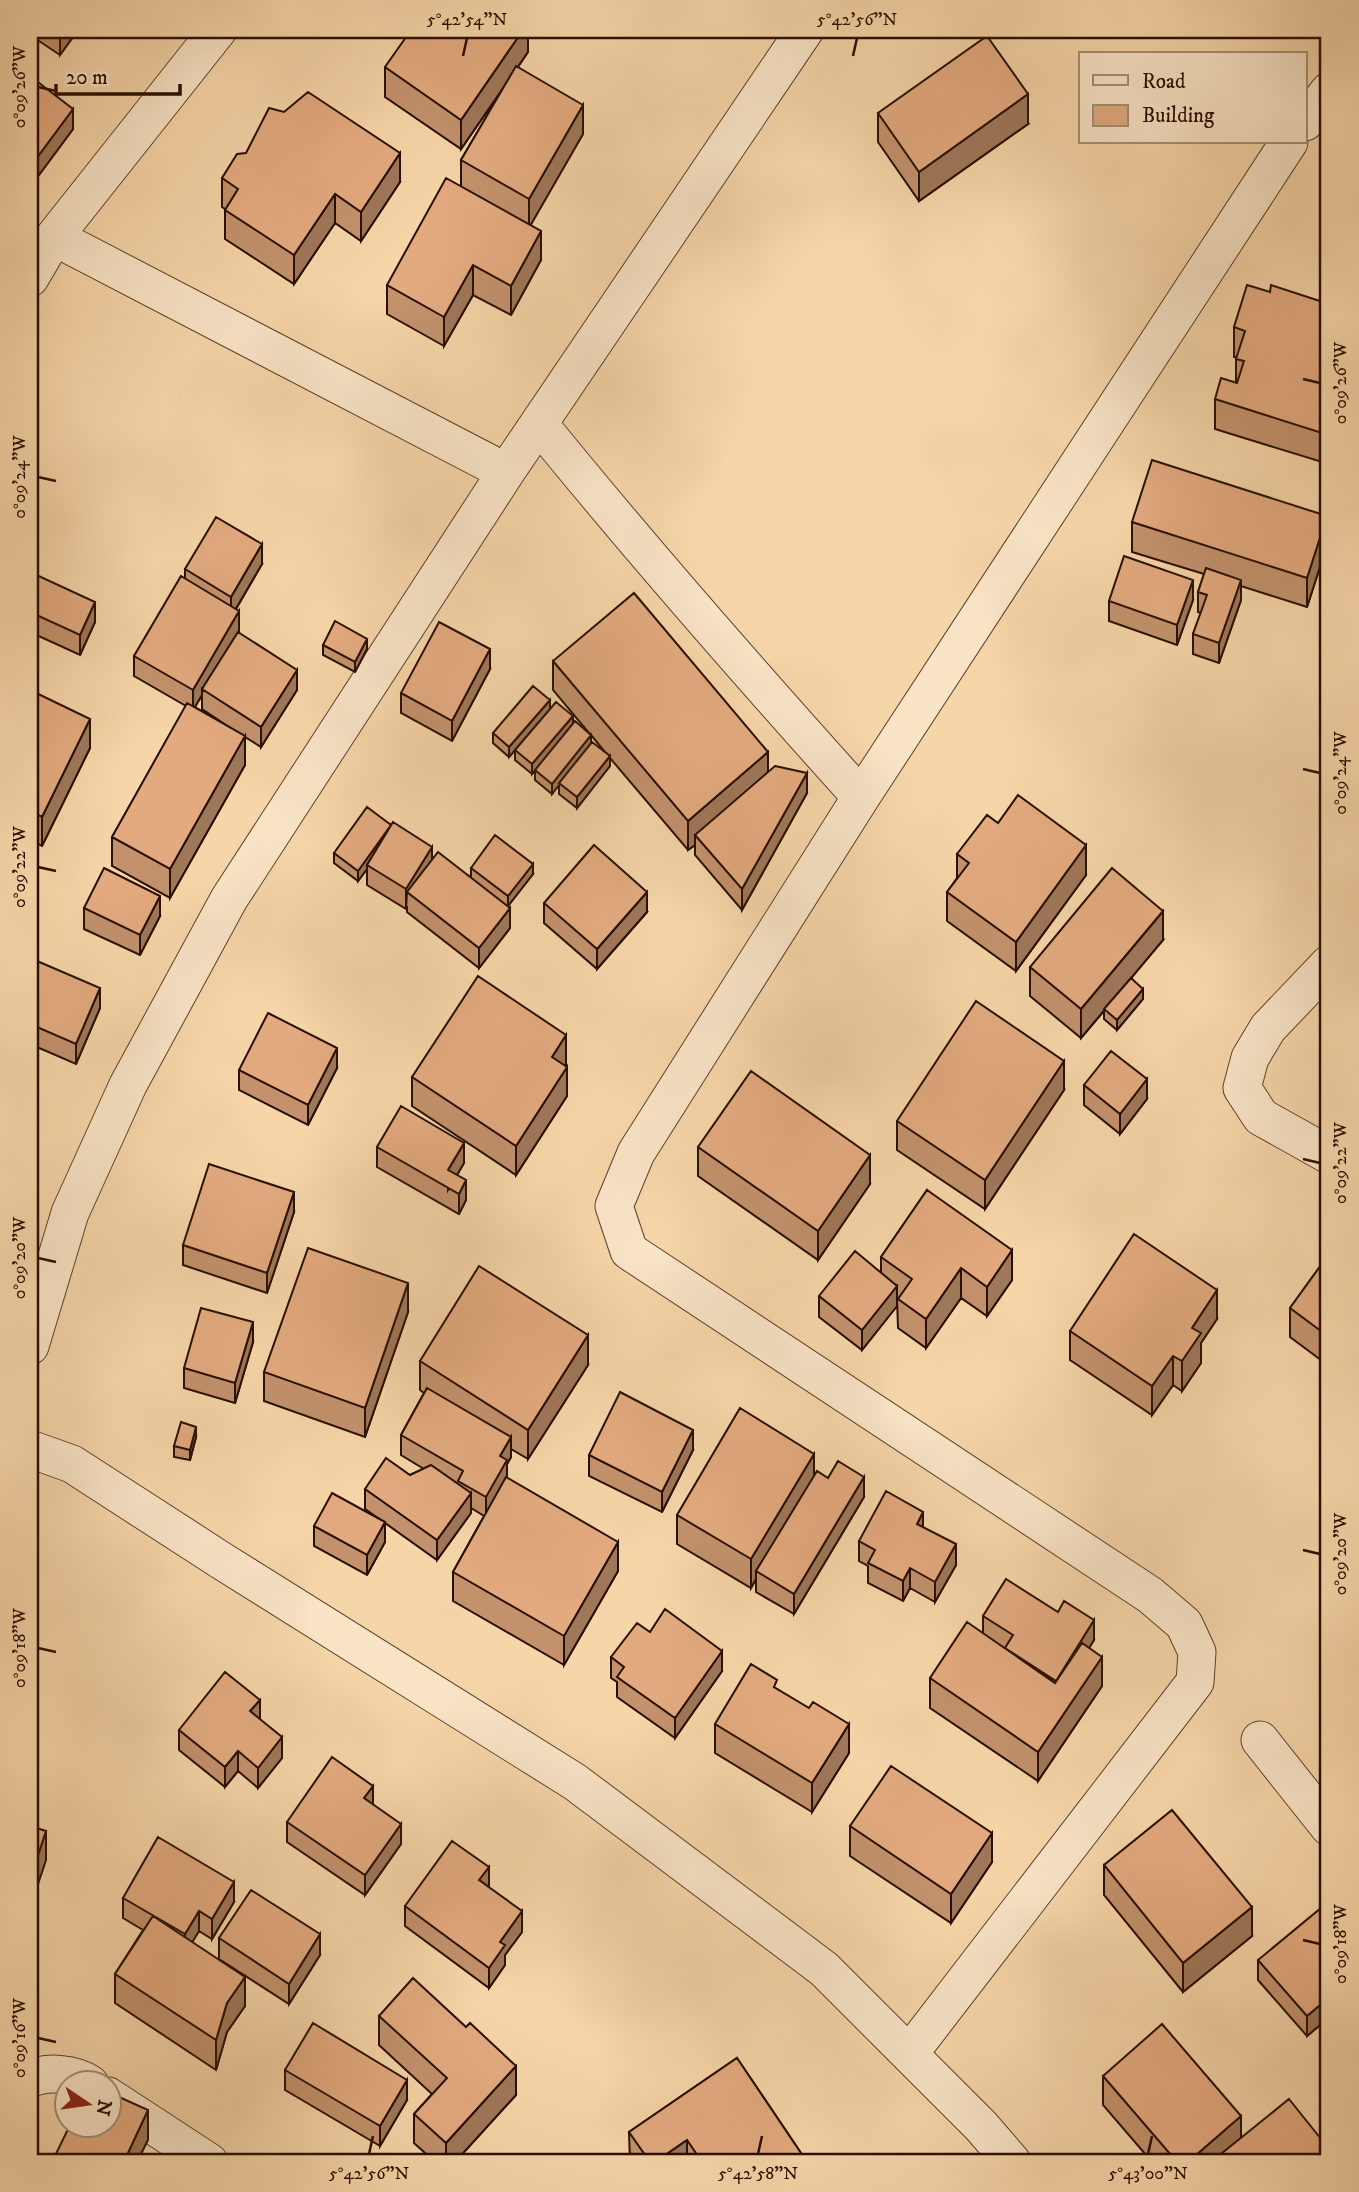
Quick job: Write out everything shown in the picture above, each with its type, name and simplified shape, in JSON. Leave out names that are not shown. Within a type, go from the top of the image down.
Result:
[{"type":"street","points":[[30,278],[54,237],[218,30]]},
{"type":"street","points":[[30,1346],[70,1213],[128,1085],[229,899],[506,472],[805,30]]},
{"type":"street","points":[[1306,121],[1329,91]]},
{"type":"street","points":[[909,2054],[1195,1682],[1197,1652],[1184,1624],[1150,1595],[629,1251],[614,1206],[636,1153],[861,797],[1288,144]]},
{"type":"street","points":[[54,237],[506,472]]},
{"type":"street","points":[[539,424],[721,641],[861,797]]},
{"type":"street","points":[[1329,964],[1268,1028],[1250,1058],[1242,1088],[1261,1117],[1329,1155]]},
{"type":"street","points":[[30,1449],[72,1464],[575,1782],[824,1969],[981,2126],[1012,2162]]},
{"type":"street","points":[[1260,1740],[1329,1827]]},
{"type":"street","points":[[30,2079],[43,2072],[52,2074]]},
{"type":"street","points":[[122,2105],[209,2162]]},
{"type":"building","points":[[411,30],[523,30],[461,120],[385,67]]},
{"type":"building","points":[[30,33],[36,38],[30,46]]},
{"type":"building","points":[[987,36],[1028,94],[919,172],[878,113]]},
{"type":"building","points":[[516,66],[583,105],[529,199],[461,160]]},
{"type":"building","points":[[30,76],[73,109],[33,163],[30,161]]},
{"type":"building","points":[[308,92],[400,153],[361,212],[335,194],[294,255],[225,210],[238,189],[222,178],[237,154],[246,153],[269,108],[284,112]]},
{"type":"building","points":[[446,178],[541,231],[511,286],[473,265],[444,317],[387,285]]},
{"type":"building","points":[[1247,285],[1270,292],[1271,285],[1329,304],[1329,409],[1322,433],[1215,399],[1221,378],[1237,383],[1244,361],[1236,359],[1245,331],[1234,327]]},
{"type":"building","points":[[1152,460],[1327,516],[1307,578],[1132,522]]},
{"type":"building","points":[[216,517],[262,544],[231,597],[185,569]]},
{"type":"building","points":[[1124,556],[1193,580],[1177,625],[1109,601]]},
{"type":"building","points":[[1206,568],[1241,580],[1219,643],[1193,634],[1207,595],[1198,592]]},
{"type":"building","points":[[30,572],[95,602],[80,635],[30,612]]},
{"type":"building","points":[[181,576],[239,611],[193,690],[134,656]]},
{"type":"building","points":[[634,593],[768,752],[688,821],[553,661]]},
{"type":"building","points":[[335,621],[367,639],[355,662],[323,645]]},
{"type":"building","points":[[439,622],[490,649],[452,721],[401,693]]},
{"type":"building","points":[[238,632],[297,670],[261,727],[202,689]]},
{"type":"building","points":[[533,686],[550,700],[509,747],[493,733]]},
{"type":"building","points":[[30,690],[90,719],[42,817],[30,811]]},
{"type":"building","points":[[556,702],[573,716],[532,764],[515,750]]},
{"type":"building","points":[[187,703],[245,736],[170,869],[112,837]]},
{"type":"building","points":[[575,721],[591,735],[552,784],[535,770]]},
{"type":"building","points":[[592,742],[610,756],[577,797],[559,783]]},
{"type":"building","points":[[775,766],[807,773],[742,889],[695,835]]},
{"type":"building","points":[[1018,795],[1086,845],[1016,942],[947,892],[969,863],[957,854],[987,815],[998,823]]},
{"type":"building","points":[[367,807],[391,825],[358,871],[334,853]]},
{"type":"building","points":[[393,822],[432,847],[406,889],[367,865]]},
{"type":"building","points":[[495,835],[533,864],[508,896],[471,868]]},
{"type":"building","points":[[594,845],[647,892],[597,949],[544,903]]},
{"type":"building","points":[[438,852],[510,908],[479,948],[407,892]]},
{"type":"building","points":[[104,868],[160,896],[140,935],[84,908]]},
{"type":"building","points":[[1112,868],[1163,911],[1081,1009],[1030,967]]},
{"type":"building","points":[[30,958],[100,988],[76,1044],[30,1024]]},
{"type":"building","points":[[478,976],[566,1035],[552,1057],[567,1067],[516,1146],[412,1077]]},
{"type":"building","points":[[1131,978],[1143,989],[1117,1020],[1104,1009]]},
{"type":"building","points":[[976,1001],[1064,1061],[985,1180],[897,1121]]},
{"type":"building","points":[[268,1013],[337,1048],[308,1105],[239,1070]]},
{"type":"building","points":[[1111,1051],[1147,1079],[1120,1114],[1084,1085]]},
{"type":"building","points":[[751,1071],[870,1155],[818,1231],[698,1147]]},
{"type":"building","points":[[401,1106],[464,1143],[448,1170],[466,1180],[459,1194],[377,1147]]},
{"type":"building","points":[[209,1164],[294,1192],[267,1273],[183,1245]]},
{"type":"building","points":[[927,1190],[1012,1250],[987,1287],[961,1268],[926,1319],[898,1299],[912,1279],[881,1257]]},
{"type":"building","points":[[1134,1234],[1217,1290],[1192,1328],[1201,1333],[1182,1361],[1173,1356],[1152,1386],[1070,1331]]},
{"type":"building","points":[[308,1248],[408,1283],[365,1408],[264,1372]]},
{"type":"building","points":[[855,1251],[897,1286],[862,1330],[819,1296]]},
{"type":"building","points":[[1329,1254],[1329,1337],[1290,1308]]},
{"type":"building","points":[[479,1266],[588,1335],[528,1430],[420,1361]]},
{"type":"building","points":[[201,1308],[253,1322],[235,1383],[184,1368]]},
{"type":"building","points":[[427,1388],[511,1437],[500,1456],[507,1460],[486,1497],[458,1481],[463,1471],[401,1435]]},
{"type":"building","points":[[620,1392],[693,1430],[662,1492],[589,1455]]},
{"type":"building","points":[[740,1408],[814,1454],[751,1559],[677,1515]]},
{"type":"building","points":[[181,1422],[196,1427],[190,1450],[174,1446]]},
{"type":"building","points":[[386,1458],[410,1475],[431,1465],[471,1493],[437,1540],[365,1489]]},
{"type":"building","points":[[838,1461],[864,1477],[794,1594],[756,1571],[817,1471],[828,1478]]},
{"type":"building","points":[[506,1477],[618,1542],[564,1636],[453,1572]]},
{"type":"building","points":[[886,1491],[923,1512],[917,1524],[956,1544],[935,1582],[910,1568],[903,1581],[868,1563],[875,1550],[859,1541]]},
{"type":"building","points":[[332,1493],[385,1522],[367,1555],[314,1526]]},
{"type":"building","points":[[1006,1579],[1058,1612],[1064,1601],[1094,1620],[1056,1681],[1005,1648],[1013,1635],[983,1616]]},
{"type":"building","points":[[665,1609],[722,1651],[675,1718],[617,1677],[624,1667],[611,1657],[637,1623],[650,1632]]},
{"type":"building","points":[[967,1622],[1055,1683],[1082,1643],[1102,1657],[1038,1752],[930,1678]]},
{"type":"building","points":[[751,1664],[777,1680],[774,1687],[809,1708],[813,1702],[849,1724],[812,1783],[715,1724]]},
{"type":"building","points":[[225,1672],[260,1700],[250,1711],[282,1737],[258,1768],[238,1751],[225,1767],[179,1730]]},
{"type":"building","points":[[332,1757],[373,1786],[364,1798],[401,1824],[365,1875],[287,1822]]},
{"type":"building","points":[[891,1766],[992,1833],[951,1894],[850,1826]]},
{"type":"building","points":[[1172,1810],[1252,1907],[1183,1963],[1104,1865]]},
{"type":"building","points":[[30,1826],[46,1831],[30,1879]]},
{"type":"building","points":[[158,1837],[234,1882],[212,1919],[199,1911],[185,1934],[123,1898]]},
{"type":"building","points":[[452,1841],[489,1867],[479,1880],[522,1911],[500,1942],[505,1945],[489,1968],[405,1906]]},
{"type":"building","points":[[251,1890],[320,1934],[289,1984],[219,1938]]},
{"type":"building","points":[[1321,1908],[1329,1918],[1329,2004],[1326,2000],[1307,2016],[1258,1960]]},
{"type":"building","points":[[153,1916],[245,1977],[227,2003],[216,2040],[115,1974]]},
{"type":"building","points":[[413,1978],[466,2027],[470,2023],[516,2066],[446,2143],[414,2114],[447,2078],[379,2016]]},
{"type":"building","points":[[313,2023],[407,2080],[380,2126],[285,2070]]},
{"type":"building","points":[[1162,2024],[1241,2116],[1188,2162],[1177,2162],[1103,2076]]},
{"type":"building","points":[[737,2058],[807,2162],[702,2162],[687,2140],[655,2162],[650,2162],[629,2132]]},
{"type":"building","points":[[122,2098],[148,2110],[127,2155],[143,2162],[52,2162],[63,2140],[122,2140]]},
{"type":"building","points":[[1289,2099],[1329,2149],[1329,2162],[1211,2162]]}]
